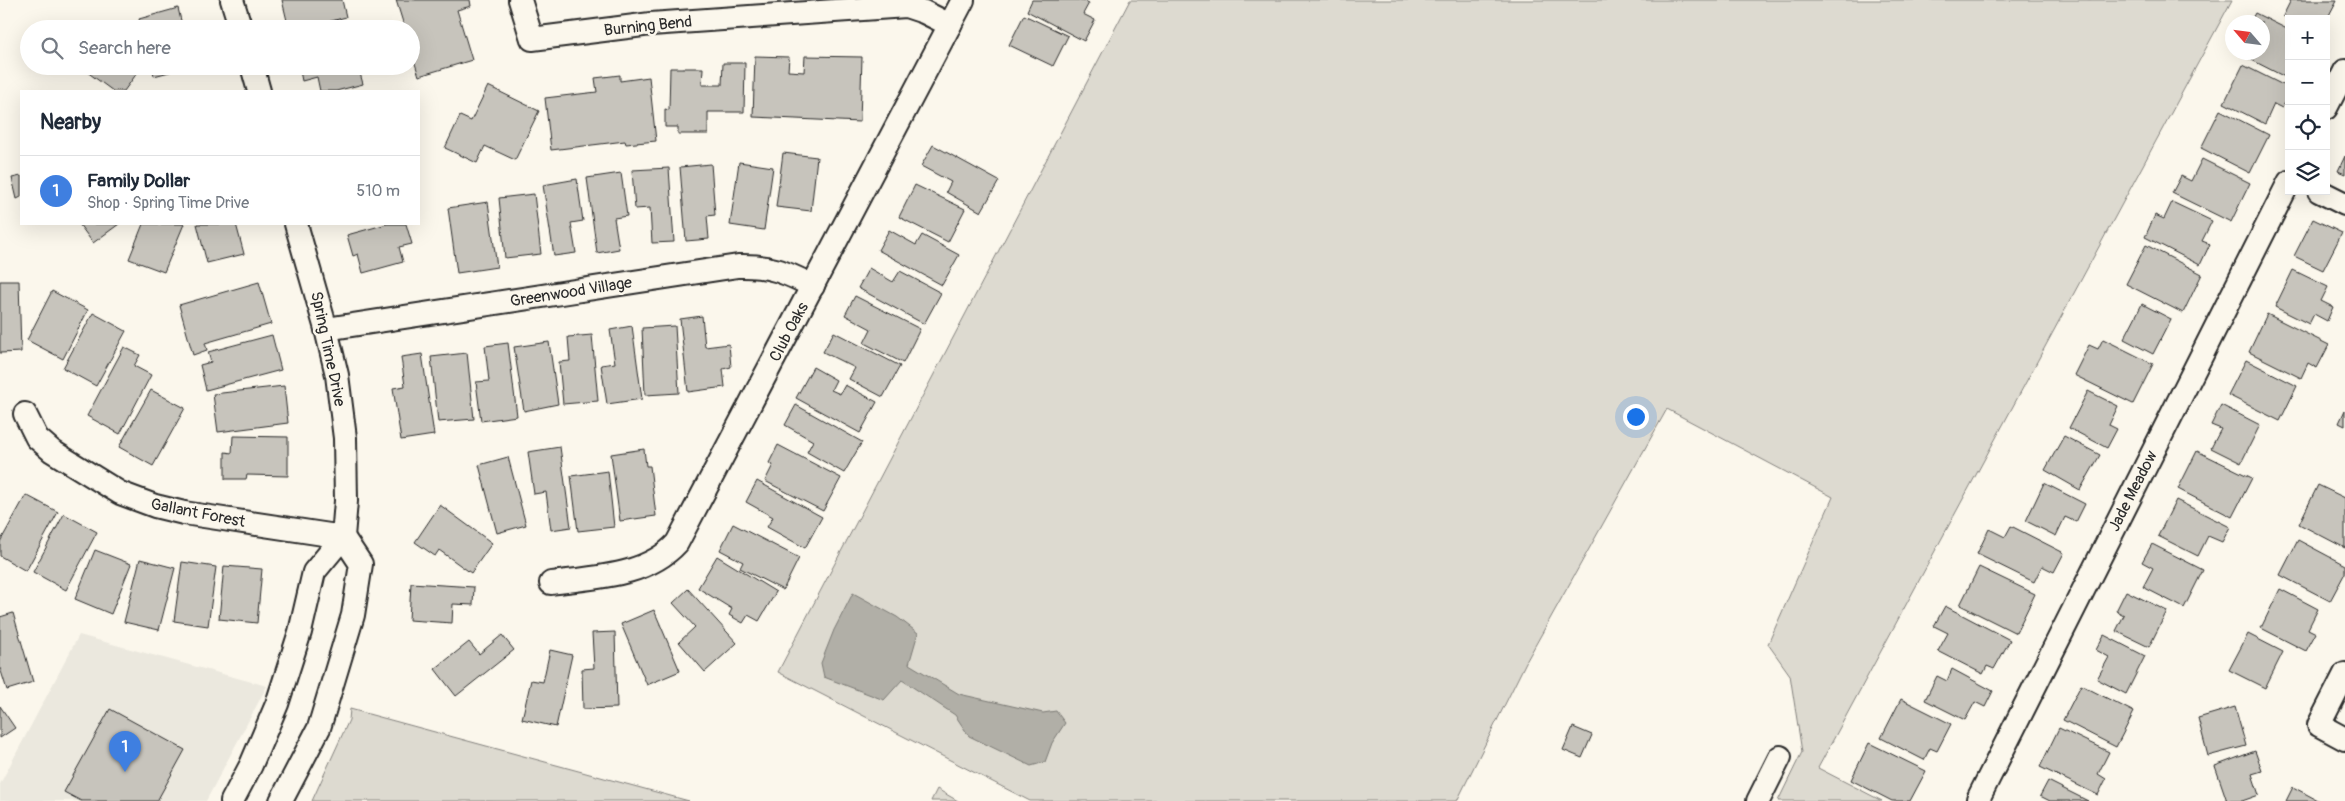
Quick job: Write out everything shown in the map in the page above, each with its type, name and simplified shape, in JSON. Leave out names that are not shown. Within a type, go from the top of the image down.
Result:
[{"type":"street","points":[[232,0],[238,20]]},
{"type":"street","name":"Burning Bend","points":[[520,0],[532,39],[650,24],[906,6],[924,12],[950,25]]},
{"type":"street","name":"Club Oaks","points":[[551,583],[629,571],[654,562],[667,554],[677,543],[963,0]]},
{"type":"street","points":[[2328,105],[2345,71]]},
{"type":"street","points":[[253,75],[255,90]]},
{"type":"street","name":"Jade Meadow","points":[[1978,799],[2285,190]]},
{"type":"street","points":[[2327,195],[2345,204]]},
{"type":"street","name":"Spring Time Drive","points":[[296,225],[337,374],[345,438],[346,501],[343,537]]},
{"type":"street","name":"Greenwood Village","points":[[326,329],[738,266],[761,266],[787,273],[813,286]]},
{"type":"street","name":"Gallant Forest","points":[[25,414],[36,438],[52,451],[120,493],[184,514],[343,537]]},
{"type":"street","points":[[232,801],[251,765],[278,704],[300,632],[314,572],[343,537],[361,564],[353,615],[320,728],[281,801]]},
{"type":"street","points":[[2345,674],[2319,725],[2345,738]]},
{"type":"street","points":[[1758,801],[1780,757]]},
{"type":"shaded area","points":[[1130,0],[2232,0],[1818,768],[1882,801],[1778,801],[1802,752],[1790,675],[1768,644],[1833,497],[1667,409],[1526,662],[1457,801],[1030,801],[778,672]]},
{"type":"shaded area","points":[[853,593],[897,617],[918,633],[909,664],[959,694],[1043,713],[1056,711],[1065,723],[1052,743],[1045,762],[1031,766],[969,736],[955,715],[902,680],[884,700],[824,677],[821,663],[834,630]]},
{"type":"shaded area","points":[[79,635],[267,686],[206,801],[0,801],[0,784]]},
{"type":"shaded area","points":[[350,709],[689,801],[312,801],[349,720]]},
{"type":"shaded area","points":[[937,789],[958,801],[931,801]]},
{"type":"building","points":[[282,0],[342,0],[346,17],[335,20],[287,20]]},
{"type":"building","points":[[396,0],[470,0],[471,6],[457,10],[472,60],[419,76],[420,20],[402,20]]},
{"type":"building","points":[[1032,0],[1083,0],[1089,3],[1083,14],[1095,20],[1084,41],[1027,11]]},
{"type":"building","points":[[2291,0],[2337,0],[2329,15],[2283,16]]},
{"type":"building","points":[[178,8],[181,20],[139,20]]},
{"type":"building","points":[[1024,15],[1068,36],[1053,66],[1009,45]]},
{"type":"building","points":[[2270,20],[2285,28],[2285,77],[2252,60],[2270,60]]},
{"type":"building","points":[[755,56],[789,57],[788,71],[804,72],[805,56],[862,57],[860,122],[753,117]]},
{"type":"building","points":[[723,63],[745,63],[744,112],[708,112],[708,134],[678,134],[678,127],[665,127],[665,109],[669,110],[670,68],[703,68],[702,85],[722,85]]},
{"type":"building","points":[[2243,65],[2285,86],[2285,102],[2282,108],[2274,104],[2265,124],[2224,103]]},
{"type":"building","points":[[91,75],[136,75],[125,90],[112,90]]},
{"type":"building","points":[[301,75],[360,75],[363,84],[340,90],[320,90],[317,77],[302,81]]},
{"type":"building","points":[[620,75],[620,81],[649,77],[656,141],[626,144],[625,141],[551,150],[545,98],[597,92],[595,78]]},
{"type":"building","points":[[488,86],[539,111],[515,160],[485,146],[477,163],[445,148],[460,116],[471,121]]},
{"type":"building","points":[[2220,110],[2269,135],[2250,173],[2201,148]]},
{"type":"building","points":[[933,145],[999,181],[981,212],[946,192],[951,182],[921,166]]},
{"type":"building","points":[[783,153],[817,157],[811,211],[776,207]]},
{"type":"building","points":[[2345,156],[2345,174],[2338,171]]},
{"type":"building","points":[[2202,159],[2250,183],[2231,222],[2172,193],[2181,176],[2191,181]]},
{"type":"building","points":[[739,162],[773,167],[764,230],[730,225]]},
{"type":"building","points":[[711,164],[715,215],[707,216],[709,239],[686,241],[680,167]]},
{"type":"building","points":[[669,168],[674,242],[652,243],[650,208],[635,209],[632,170]]},
{"type":"building","points":[[621,173],[627,216],[614,218],[619,249],[597,253],[587,178]]},
{"type":"building","points":[[20,176],[20,198],[17,199],[12,178]]},
{"type":"building","points":[[577,179],[583,221],[571,223],[576,253],[554,256],[543,185]]},
{"type":"building","points":[[915,185],[965,209],[948,242],[899,217]]},
{"type":"building","points":[[534,194],[541,254],[505,258],[499,198]]},
{"type":"building","points":[[488,202],[497,267],[457,273],[448,208]]},
{"type":"building","points":[[2172,202],[2212,221],[2202,241],[2210,244],[2200,265],[2145,237],[2155,215],[2164,219]]},
{"type":"building","points":[[2313,219],[2342,233],[2323,270],[2294,256]]},
{"type":"building","points":[[80,225],[118,225],[93,243]]},
{"type":"building","points":[[143,225],[184,225],[164,272],[129,259]]},
{"type":"building","points":[[197,225],[236,225],[244,254],[207,263]]},
{"type":"building","points":[[383,225],[406,225],[412,244],[399,247],[403,262],[363,273],[358,254],[353,256],[347,235]]},
{"type":"building","points":[[889,230],[916,245],[922,235],[959,255],[942,285],[878,250]]},
{"type":"building","points":[[2146,245],[2202,274],[2183,313],[2126,284]]},
{"type":"building","points":[[869,268],[893,282],[900,271],[941,293],[924,324],[858,288]]},
{"type":"building","points":[[2293,270],[2328,287],[2321,301],[2333,307],[2327,321],[2314,314],[2309,324],[2275,307]]},
{"type":"building","points":[[0,281],[19,281],[21,352],[0,353]]},
{"type":"building","points":[[259,282],[271,324],[205,343],[207,350],[193,355],[179,305]]},
{"type":"building","points":[[52,291],[88,310],[63,359],[27,340]]},
{"type":"building","points":[[855,296],[920,329],[903,363],[864,343],[871,329],[845,315]]},
{"type":"building","points":[[2142,304],[2171,319],[2153,354],[2124,339]]},
{"type":"building","points":[[93,313],[126,331],[96,386],[63,368]]},
{"type":"building","points":[[2267,314],[2329,345],[2317,368],[2308,363],[2301,378],[2249,352]]},
{"type":"building","points":[[702,316],[705,347],[729,344],[731,367],[723,369],[725,387],[688,392],[680,319]]},
{"type":"building","points":[[632,326],[642,399],[607,404],[601,365],[615,363],[610,330]]},
{"type":"building","points":[[675,326],[679,393],[645,395],[642,328]]},
{"type":"building","points":[[834,332],[900,366],[883,397],[849,379],[855,368],[823,352]]},
{"type":"building","points":[[272,335],[281,370],[206,390],[200,365],[211,362],[208,352]]},
{"type":"building","points":[[592,335],[598,401],[563,404],[559,362],[570,361],[568,337]]},
{"type":"building","points":[[2103,339],[2153,364],[2133,404],[2074,375],[2089,345],[2098,349]]},
{"type":"building","points":[[549,342],[558,404],[524,411],[514,347]]},
{"type":"building","points":[[508,343],[517,416],[481,421],[476,382],[489,381],[485,346]]},
{"type":"building","points":[[124,347],[140,355],[134,366],[151,375],[120,434],[87,416]]},
{"type":"building","points":[[467,353],[474,419],[438,422],[431,357]]},
{"type":"building","points":[[422,354],[434,435],[401,440],[393,388],[405,386],[401,357]]},
{"type":"building","points":[[2246,360],[2297,386],[2280,421],[2228,395]]},
{"type":"building","points":[[813,367],[836,380],[831,390],[840,394],[845,385],[877,402],[860,433],[796,398]]},
{"type":"building","points":[[284,386],[288,423],[218,432],[213,394]]},
{"type":"building","points":[[151,390],[185,408],[153,466],[119,447]]},
{"type":"building","points":[[2088,391],[2118,406],[2109,425],[2117,429],[2107,448],[2069,428]]},
{"type":"building","points":[[796,405],[862,442],[844,473],[807,452],[813,441],[785,425]]},
{"type":"building","points":[[2221,405],[2260,425],[2241,463],[2211,448],[2221,429],[2211,425]]},
{"type":"building","points":[[2345,410],[2345,426],[2339,423]]},
{"type":"building","points":[[233,436],[288,437],[288,476],[247,475],[246,479],[225,479],[225,452],[232,453]]},
{"type":"building","points":[[2064,436],[2100,455],[2080,490],[2045,470]]},
{"type":"building","points":[[778,445],[841,478],[823,511],[765,481],[773,465],[769,463]]},
{"type":"building","points":[[560,447],[571,527],[551,530],[546,492],[534,494],[528,452]]},
{"type":"building","points":[[644,449],[646,466],[650,466],[656,516],[620,521],[611,454]]},
{"type":"building","points":[[2197,451],[2252,478],[2232,517],[2178,489]]},
{"type":"building","points":[[508,457],[526,525],[497,533],[479,465]]},
{"type":"building","points":[[608,471],[614,527],[578,531],[571,476]]},
{"type":"building","points":[[757,481],[822,517],[805,548],[767,527],[773,517],[746,502]]},
{"type":"building","points":[[2044,483],[2085,504],[2076,522],[2065,517],[2056,536],[2026,521]]},
{"type":"building","points":[[2318,485],[2345,498],[2345,548],[2299,524]]},
{"type":"building","points":[[26,495],[58,512],[26,571],[0,556],[0,542]]},
{"type":"building","points":[[2176,500],[2230,527],[2222,542],[2208,536],[2198,556],[2158,536]]},
{"type":"building","points":[[440,505],[492,543],[471,573],[439,550],[435,556],[415,542]]},
{"type":"building","points":[[64,514],[97,532],[66,590],[33,572]]},
{"type":"building","points":[[733,524],[799,558],[783,590],[740,568],[743,562],[720,550]]},
{"type":"building","points":[[2011,526],[2064,553],[2054,572],[2042,566],[2034,582],[1977,554],[1989,529],[2005,537]]},
{"type":"building","points":[[2298,540],[2345,565],[2345,573],[2330,601],[2280,575]]},
{"type":"building","points":[[2152,544],[2203,570],[2184,608],[2143,587],[2153,568],[2142,562]]},
{"type":"building","points":[[95,550],[131,564],[111,614],[75,599]]},
{"type":"building","points":[[717,556],[776,592],[759,621],[748,615],[743,623],[729,615],[732,609],[698,588]]},
{"type":"building","points":[[140,559],[175,568],[159,630],[124,622]]},
{"type":"building","points":[[182,562],[216,567],[208,626],[174,621]]},
{"type":"building","points":[[224,566],[262,569],[257,623],[219,619]]},
{"type":"building","points":[[1979,567],[2035,594],[2016,633],[1960,605]]},
{"type":"building","points":[[411,583],[474,587],[473,605],[453,604],[452,623],[409,620]]},
{"type":"building","points":[[688,589],[737,643],[705,672],[679,642],[695,627],[673,603]]},
{"type":"building","points":[[2280,589],[2318,609],[2308,629],[2316,633],[2306,651],[2261,628]]},
{"type":"building","points":[[2126,591],[2167,611],[2149,647],[2116,631],[2124,615],[2116,611]]},
{"type":"building","points":[[1945,606],[2010,640],[1994,669],[1987,666],[1983,674],[1938,651],[1948,633],[1934,626]]},
{"type":"building","points":[[654,610],[680,671],[647,685],[621,624]]},
{"type":"building","points":[[13,613],[33,682],[7,690],[0,668],[0,617]]},
{"type":"building","points":[[615,632],[617,708],[583,709],[582,669],[594,668],[592,633]]},
{"type":"building","points":[[2248,634],[2283,652],[2265,688],[2229,670]]},
{"type":"building","points":[[502,635],[514,650],[456,696],[435,669],[469,642],[479,654]]},
{"type":"building","points":[[2104,635],[2145,656],[2126,694],[2097,679],[2109,657],[2096,650]]},
{"type":"building","points":[[550,650],[572,655],[556,727],[522,719],[531,680],[543,682]]},
{"type":"building","points":[[1952,669],[1993,691],[1985,707],[1975,702],[1965,720],[1925,700],[1937,676],[1947,681]]},
{"type":"building","points":[[2081,685],[2134,712],[2116,747],[2063,720]]},
{"type":"building","points":[[1901,699],[1951,724],[1937,751],[1930,748],[1924,760],[1881,738]]},
{"type":"building","points":[[0,706],[15,728],[0,738]]},
{"type":"building","points":[[2235,707],[2246,746],[2208,756],[2198,718]]},
{"type":"building","points":[[110,709],[185,750],[157,801],[81,801],[64,792]]},
{"type":"building","points":[[1573,727],[1592,735],[1582,758],[1563,750]]},
{"type":"building","points":[[2059,728],[2109,752],[2098,774],[2106,779],[2098,795],[2040,767]]},
{"type":"building","points":[[1869,743],[1926,771],[1910,801],[1892,801],[1851,780]]},
{"type":"building","points":[[2255,751],[2262,771],[2252,774],[2259,795],[2242,801],[2227,801],[2215,766]]},
{"type":"building","points":[[2048,781],[2088,801],[2050,801],[2040,796]]},
{"type":"building","points":[[2293,787],[2319,801],[2286,801]]},
{"type":"place","name":"Family Dollar","points":[[125,772]]}]
